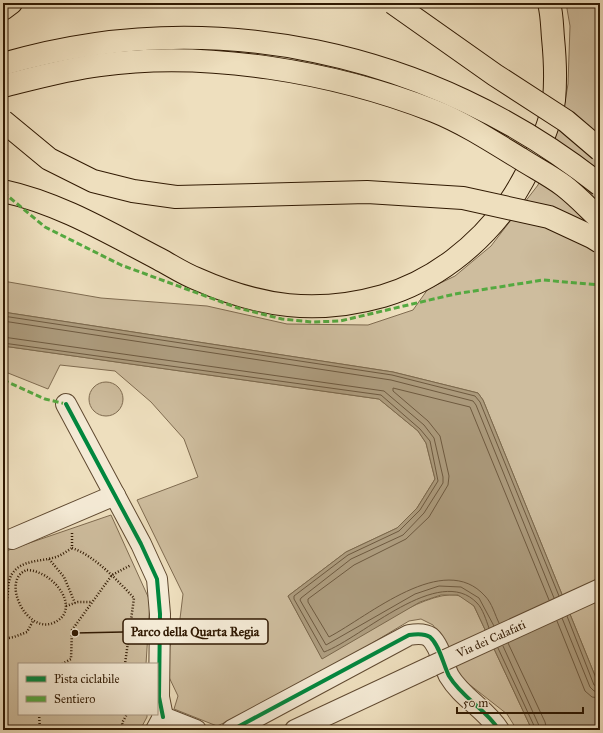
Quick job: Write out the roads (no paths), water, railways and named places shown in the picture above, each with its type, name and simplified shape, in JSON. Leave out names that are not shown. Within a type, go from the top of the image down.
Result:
[{"type":"highway","points":[[3,9],[11,3]]},
{"type":"highway","points":[[393,3],[495,75],[566,121],[600,150]]},
{"type":"highway","points":[[3,190],[24,195],[78,216],[196,279],[238,295],[268,302],[303,307],[339,306],[398,291],[434,274],[457,257],[493,225],[517,191],[545,133],[554,102],[556,74],[549,3]]},
{"type":"highway","points":[[3,64],[86,44],[165,38],[236,40],[308,49],[378,67],[442,89],[505,121],[572,163],[600,185]]},
{"type":"highway","points":[[3,86],[101,64],[159,60],[232,63],[301,72],[374,90],[435,112],[494,142],[564,186],[600,218]]},
{"type":"highway","points":[[3,121],[49,159],[93,181],[133,191],[176,197],[367,192],[463,198],[549,217],[600,242]]},
{"type":"street","points":[[66,404],[115,495],[157,579],[160,614],[159,723],[196,730]]},
{"type":"street","points":[[12,539],[115,495]]},
{"type":"street","name":"Via dei Calafati","points":[[295,730],[600,590]]},
{"type":"street","points":[[232,730],[409,635],[416,634],[430,637],[449,676],[458,689],[494,722],[499,730]]},
{"type":"water","points":[[3,312],[393,372],[478,393],[483,400],[600,688],[600,730],[532,730],[474,606],[458,595],[441,595],[420,602],[322,659],[288,596],[346,552],[397,528],[417,508],[435,479],[426,443],[418,431],[379,399],[3,346]]},
{"type":"place","name":"Parco della Quarta Regia","points":[[75,633]]}]
